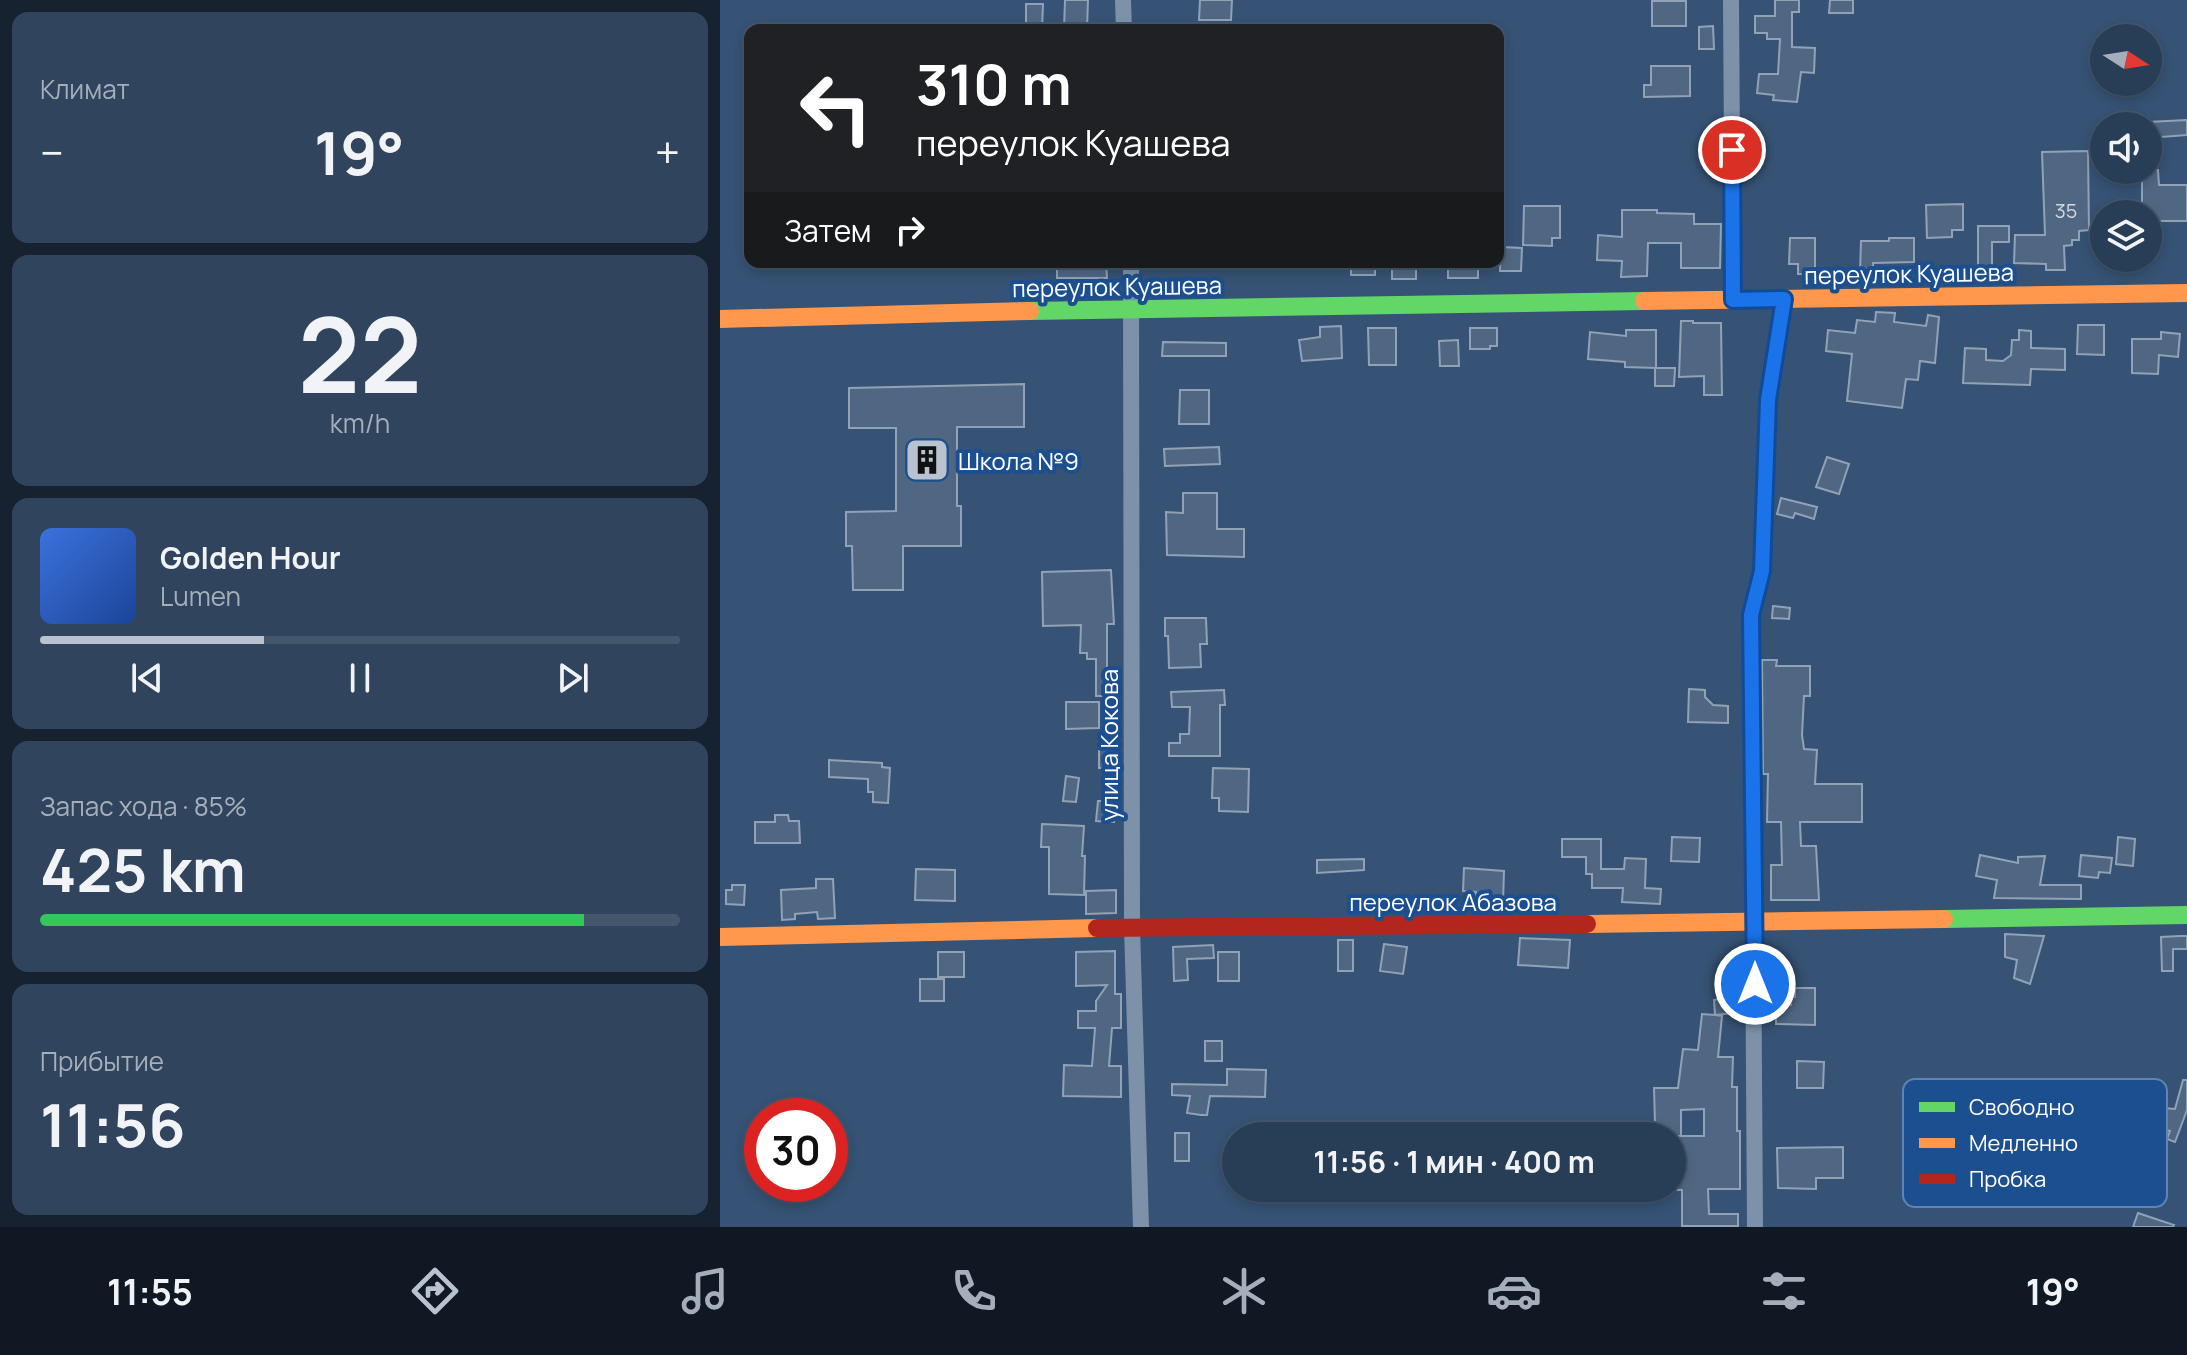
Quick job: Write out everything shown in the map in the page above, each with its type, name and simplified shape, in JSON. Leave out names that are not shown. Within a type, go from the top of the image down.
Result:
[{"type":"street","points":[[1123,0],[1124,24]]},
{"type":"street","points":[[1731,0],[1733,300]]},
{"type":"street","name":"улица Кокова","points":[[1131,268],[1132,927],[1141,1227]]},
{"type":"street","name":"переулок Куашева","points":[[720,319],[1132,309],[2187,293]]},
{"type":"street","points":[[1755,1227],[1751,615],[1762,571],[1768,400],[1784,299]]},
{"type":"street","name":"переулок Абазова","points":[[720,937],[1132,927],[1755,923],[2187,915]]},
{"type":"building","points":[[1065,0],[1088,0],[1087,24],[1064,24]]},
{"type":"building","points":[[1200,0],[1232,0],[1231,20],[1199,20]]},
{"type":"building","points":[[1775,0],[1799,0],[1799,12],[1792,12],[1792,47],[1815,48],[1814,73],[1801,72],[1797,102],[1773,100],[1774,95],[1757,93],[1759,74],[1778,74],[1780,39],[1767,39],[1767,33],[1755,33],[1755,16],[1775,16]]},
{"type":"building","points":[[1830,0],[1853,0],[1853,13],[1829,13]]},
{"type":"building","points":[[1652,1],[1686,1],[1686,26],[1652,26]]},
{"type":"building","points":[[1026,4],[1043,4],[1042,24],[1026,24]]},
{"type":"building","points":[[1713,26],[1714,49],[1699,49],[1699,27]]},
{"type":"building","points":[[1651,66],[1690,66],[1690,96],[1644,97],[1644,85],[1651,85]]},
{"type":"building","points":[[2187,120],[2187,135],[2162,137],[2162,121]]},
{"type":"building","points":[[2088,151],[2089,230],[2079,231],[2079,240],[2072,240],[2072,245],[2064,246],[2065,270],[2046,270],[2046,264],[2014,263],[2015,235],[2045,235],[2042,152]]},
{"type":"building","points":[[2142,184],[2187,185],[2187,221],[2162,221],[2162,200],[2142,200]]},
{"type":"building","points":[[1963,204],[1963,230],[1952,230],[1952,237],[1927,238],[1926,205]]},
{"type":"building","points":[[1524,206],[1560,206],[1560,238],[1552,238],[1552,246],[1523,245]]},
{"type":"building","points":[[1622,210],[1694,214],[1694,224],[1721,224],[1720,268],[1681,268],[1681,243],[1648,243],[1647,276],[1621,277],[1622,261],[1597,260],[1598,235],[1622,237]]},
{"type":"building","points":[[1978,226],[2009,226],[2009,242],[1992,242],[1992,269],[1978,269]]},
{"type":"building","points":[[1790,238],[1815,238],[1815,274],[1798,274],[1798,264],[1789,264]]},
{"type":"building","points":[[1889,238],[1914,238],[1914,262],[1873,263],[1873,273],[1860,273],[1861,241],[1889,241]]},
{"type":"building","points":[[1504,247],[1522,248],[1521,271],[1500,271],[1504,268]]},
{"type":"building","points":[[1057,268],[1106,268],[1107,278],[1057,278]]},
{"type":"building","points":[[1351,268],[1375,268],[1375,275],[1351,275]]},
{"type":"building","points":[[1392,268],[1416,268],[1416,279],[1392,279]]},
{"type":"building","points":[[1448,268],[1478,268],[1478,278],[1448,278]]},
{"type":"building","points":[[1876,312],[1895,313],[1894,322],[1926,326],[1928,315],[1939,317],[1935,363],[1920,361],[1918,380],[1906,379],[1902,408],[1847,401],[1852,354],[1826,351],[1828,330],[1855,333],[1857,320],[1875,322]]},
{"type":"building","points":[[1681,321],[1721,323],[1722,395],[1704,395],[1704,376],[1679,377]]},
{"type":"building","points":[[2078,325],[2104,325],[2104,355],[2077,354]]},
{"type":"building","points":[[1341,326],[1342,358],[1302,361],[1299,340],[1320,337],[1320,327]]},
{"type":"building","points":[[1368,328],[1396,328],[1396,365],[1369,365]]},
{"type":"building","points":[[1470,328],[1497,328],[1497,346],[1470,349]]},
{"type":"building","points":[[1626,330],[1656,330],[1656,368],[1625,367],[1625,362],[1588,359],[1590,332],[1626,336]]},
{"type":"building","points":[[2019,330],[2031,331],[2031,348],[2065,349],[2065,370],[2031,369],[2030,385],[1963,383],[1965,348],[1986,349],[1986,360],[2003,361],[2011,355],[2012,340],[2019,340]]},
{"type":"building","points":[[2161,332],[2180,334],[2178,357],[2159,355],[2158,374],[2132,373],[2132,339],[2161,339]]},
{"type":"building","points":[[1458,340],[1459,366],[1440,366],[1439,341]]},
{"type":"building","points":[[1163,342],[1226,343],[1226,356],[1162,356]]},
{"type":"building","points":[[1655,368],[1675,368],[1674,386],[1655,386]]},
{"type":"building","name":"Школа №9","points":[[1024,384],[1024,427],[957,427],[957,506],[961,506],[961,546],[903,546],[903,590],[853,590],[852,546],[846,546],[846,512],[896,511],[896,428],[849,428],[849,388]]},
{"type":"building","points":[[1180,390],[1209,390],[1209,424],[1179,424]]},
{"type":"building","points":[[1219,447],[1220,464],[1165,466],[1164,449]]},
{"type":"building","points":[[1827,457],[1849,464],[1839,494],[1816,487]]},
{"type":"building","points":[[1183,493],[1217,493],[1217,529],[1244,529],[1244,557],[1167,555],[1166,512],[1183,513]]},
{"type":"building","points":[[1781,498],[1817,507],[1814,519],[1795,513],[1793,518],[1777,514]]},
{"type":"building","points":[[1111,570],[1114,624],[1107,624],[1107,671],[1111,671],[1111,696],[1096,696],[1096,659],[1087,659],[1087,653],[1080,653],[1081,625],[1043,626],[1042,572]]},
{"type":"building","points":[[1773,606],[1790,608],[1789,619],[1772,618]]},
{"type":"building","points":[[1165,618],[1206,618],[1207,644],[1200,644],[1201,667],[1169,668]]},
{"type":"building","points":[[1762,660],[1777,660],[1776,666],[1810,666],[1810,696],[1804,696],[1802,735],[1804,749],[1817,750],[1815,784],[1862,784],[1862,822],[1800,822],[1801,846],[1816,846],[1819,900],[1771,900],[1771,865],[1782,865],[1781,822],[1767,822],[1768,774],[1763,774]]},
{"type":"building","points":[[1689,689],[1705,690],[1705,697],[1713,705],[1728,706],[1728,723],[1688,722]]},
{"type":"building","points":[[1224,690],[1225,705],[1220,705],[1220,756],[1169,756],[1169,743],[1180,743],[1180,734],[1189,734],[1190,707],[1172,707],[1171,692]]},
{"type":"building","points":[[1066,702],[1099,702],[1099,728],[1066,729]]},
{"type":"building","points":[[1099,746],[1112,746],[1112,768],[1099,768]]},
{"type":"building","points":[[829,760],[882,763],[882,767],[890,768],[888,803],[873,802],[873,792],[868,792],[868,779],[829,777]]},
{"type":"building","points":[[1213,768],[1249,769],[1248,812],[1219,811],[1219,798],[1212,798]]},
{"type":"building","points":[[1066,776],[1079,778],[1076,802],[1063,801]]},
{"type":"building","points":[[1103,794],[1115,794],[1114,822],[1096,821],[1098,801],[1103,801]]},
{"type":"building","points":[[775,815],[788,815],[789,821],[799,821],[800,843],[755,843],[755,822],[775,822]]},
{"type":"building","points":[[1042,824],[1084,826],[1084,895],[1049,894],[1049,847],[1041,847]]},
{"type":"building","points":[[1672,837],[1700,838],[1699,862],[1671,861]]},
{"type":"building","points":[[2118,837],[2135,839],[2133,866],[2116,864]]},
{"type":"building","points":[[1562,839],[1601,839],[1601,869],[1624,869],[1625,858],[1646,859],[1645,888],[1661,889],[1660,904],[1622,902],[1623,888],[1592,888],[1592,874],[1586,874],[1586,857],[1562,857]]},
{"type":"building","points":[[1980,855],[2018,863],[2018,857],[2045,856],[2040,885],[2081,885],[2081,899],[1994,898],[1997,880],[1976,876]]},
{"type":"building","points":[[2081,855],[2112,858],[2110,873],[2099,872],[2098,878],[2079,876]]},
{"type":"building","points":[[1364,859],[1364,870],[1317,873],[1317,860]]},
{"type":"building","points":[[1464,868],[1504,871],[1503,902],[1475,900],[1476,892],[1463,891]]},
{"type":"building","points":[[916,869],[955,870],[955,901],[915,900]]},
{"type":"building","points":[[816,879],[833,879],[835,918],[818,919],[817,912],[795,914],[795,919],[782,920],[781,890],[816,888]]},
{"type":"building","points":[[732,885],[745,885],[744,905],[726,904],[726,890],[732,890]]},
{"type":"building","points":[[1116,890],[1116,913],[1086,914],[1086,891]]},
{"type":"building","points":[[2005,934],[2044,936],[2030,984],[2014,978],[2017,960],[2005,957]]},
{"type":"building","points":[[2187,936],[2187,949],[2173,949],[2173,971],[2162,971],[2161,937]]},
{"type":"building","points":[[1520,938],[1570,940],[1568,968],[1518,965]]},
{"type":"building","points":[[1338,940],[1353,940],[1353,971],[1338,971]]},
{"type":"building","points":[[1384,944],[1407,947],[1403,974],[1380,971]]},
{"type":"building","points":[[1213,945],[1214,958],[1187,959],[1188,980],[1174,981],[1173,947]]},
{"type":"building","points":[[1115,951],[1115,994],[1121,994],[1121,1028],[1112,1028],[1109,1066],[1121,1066],[1121,1097],[1063,1096],[1064,1065],[1092,1066],[1095,1028],[1078,1028],[1078,1011],[1096,1011],[1096,1001],[1107,985],[1076,986],[1076,952]]},
{"type":"building","points":[[938,952],[964,952],[964,977],[938,977]]},
{"type":"building","points":[[1218,952],[1239,952],[1239,981],[1218,981]]},
{"type":"building","points":[[920,979],[944,979],[944,1001],[920,1001]]},
{"type":"building","points":[[1795,988],[1815,988],[1815,1025],[1776,1024],[1776,1005],[1791,1005],[1790,997],[1795,997]]},
{"type":"building","points":[[1732,991],[1734,1013],[1715,1015],[1714,1000],[1720,999],[1720,993]]},
{"type":"building","points":[[1702,1014],[1722,1016],[1718,1057],[1733,1057],[1732,1087],[1737,1087],[1737,1131],[1740,1131],[1740,1189],[1708,1189],[1709,1214],[1738,1214],[1738,1226],[1682,1226],[1682,1202],[1686,1202],[1686,1136],[1704,1136],[1704,1109],[1681,1110],[1681,1122],[1655,1122],[1654,1088],[1678,1088],[1683,1049],[1698,1050]]},
{"type":"building","points":[[1205,1041],[1222,1041],[1222,1061],[1205,1061]]},
{"type":"building","points":[[1797,1061],[1824,1062],[1823,1088],[1797,1088]]},
{"type":"building","points":[[1227,1069],[1266,1070],[1265,1097],[1210,1096],[1207,1115],[1201,1115],[1187,1113],[1190,1096],[1172,1095],[1172,1084],[1227,1085]]},
{"type":"building","points":[[2183,1080],[2187,1080],[2187,1110],[2175,1142],[2167,1139],[2170,1131],[2167,1130],[2167,1108],[2175,1109]]},
{"type":"building","points":[[1175,1133],[1189,1133],[1189,1161],[1175,1161]]},
{"type":"building","points":[[1843,1147],[1843,1178],[1816,1178],[1816,1189],[1778,1188],[1777,1148]]},
{"type":"building","points":[[2138,1213],[2174,1225],[2133,1227]]},
{"type":"traffic: fast","points":[[1030,311],[1644,301]]},
{"type":"traffic: fast","points":[[1944,919],[2187,915]]},
{"type":"traffic: slow","points":[[1644,301],[2187,293]]},
{"type":"traffic: slow","points":[[720,319],[1030,311]]},
{"type":"traffic: slow","points":[[1587,924],[1944,919]]},
{"type":"traffic: slow","points":[[720,937],[1097,928]]},
{"type":"traffic: jam","points":[[1097,928],[1587,924]]},
{"type":"place","name":"Школа №9","points":[[927,460]]},
{"type":"route","points":[[1732,150],[1733,300],[1784,299],[1768,400],[1762,571],[1751,615],[1755,984]]}]
